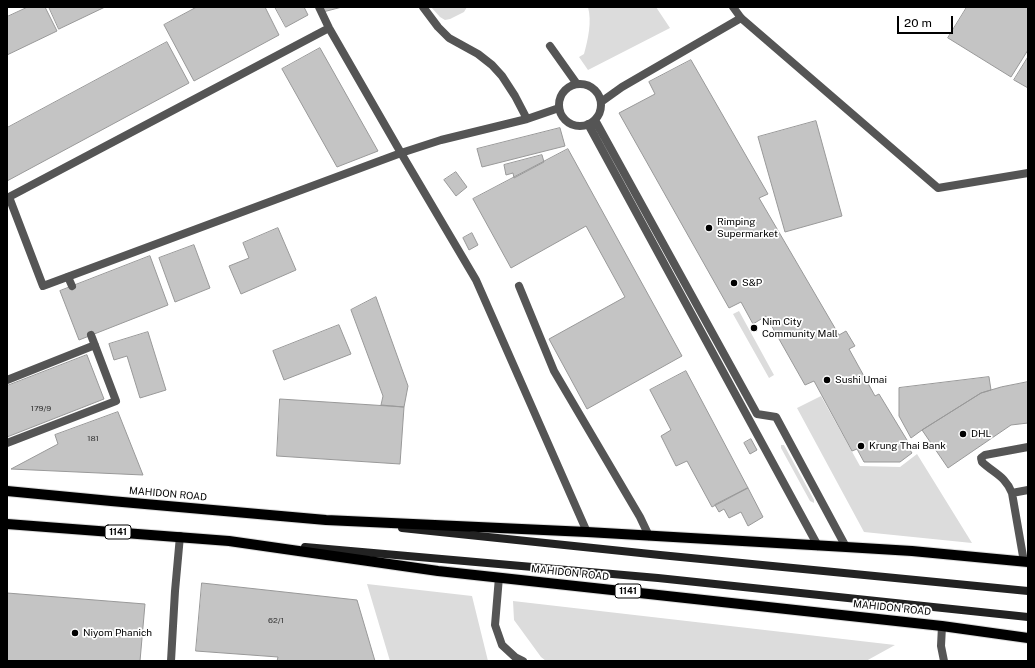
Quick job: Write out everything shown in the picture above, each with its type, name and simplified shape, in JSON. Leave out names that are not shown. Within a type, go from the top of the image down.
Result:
[{"type":"main road","name":"MAHIDON ROAD","points":[[7,491],[326,520],[660,555],[1028,591]]},
{"type":"main road","name":"MAHIDON ROAD","points":[[326,520],[587,532],[846,547],[912,551],[1026,562]]},
{"type":"main road","name":"MAHIDON ROAD","points":[[7,524],[180,536],[658,578],[1028,617]]},
{"type":"main road","name":"MAHIDON ROAD","points":[[229,541],[438,571],[1025,636]]},
{"type":"street","points":[[318,7],[401,153],[476,280],[587,532]]},
{"type":"street","points":[[423,7],[448,38],[478,54],[492,64],[515,96],[527,119]]},
{"type":"street","points":[[733,7],[741,18],[938,188],[1028,173]]},
{"type":"street","points":[[601,102],[622,87],[741,18]]},
{"type":"street","points":[[329,28],[9,197],[42,286],[401,153],[441,140],[527,119],[559,108]]},
{"type":"street","points":[[550,46],[577,84]]},
{"type":"street","points":[[577,84],[585,84],[593,87],[601,102],[601,110],[598,118],[584,126],[575,126],[568,122],[562,116],[559,108],[563,92],[569,86],[577,84]]},
{"type":"street","points":[[592,122],[818,546]]},
{"type":"street","points":[[592,122],[757,414],[776,417],[846,547]]},
{"type":"street","points":[[68,277],[72,286]]},
{"type":"street","points":[[519,286],[554,371],[649,536]]},
{"type":"street","points":[[7,443],[116,401],[91,335]]},
{"type":"street","points":[[7,380],[94,345]]},
{"type":"street","points":[[1026,562],[1012,493],[1004,480],[982,462],[981,458],[985,455],[1028,447]]},
{"type":"street","points":[[1012,493],[1028,490]]},
{"type":"street","points":[[171,661],[180,536]]},
{"type":"street","points":[[499,577],[495,625],[502,645],[515,657],[523,661]]},
{"type":"street","points":[[942,626],[941,646],[944,661]]},
{"type":"shaded area","points":[[431,7],[467,7],[464,12],[445,20],[440,17]]},
{"type":"shaded area","points":[[588,7],[656,7],[670,28],[588,70],[579,57],[584,54],[590,25]]},
{"type":"shaded area","points":[[739,311],[774,375],[769,378],[733,314]]},
{"type":"shaded area","points":[[821,396],[860,466],[900,467],[917,454],[972,543],[864,532],[797,408]]},
{"type":"shaded area","points":[[781,445],[784,445],[814,500],[814,503],[810,501],[781,448]]},
{"type":"shaded area","points":[[367,584],[472,596],[488,661],[390,661]]},
{"type":"shaded area","points":[[513,601],[895,645],[866,661],[546,661],[541,657],[514,620]]},
{"type":"building","points":[[28,7],[45,7],[57,31],[7,55],[7,17]]},
{"type":"building","points":[[49,7],[105,7],[59,29]]},
{"type":"building","points":[[197,7],[265,7],[279,35],[194,81],[164,25]]},
{"type":"building","points":[[275,7],[304,7],[308,15],[286,27]]},
{"type":"building","points":[[322,7],[342,7],[323,12]]},
{"type":"building","points":[[967,7],[1028,7],[1028,50],[1011,77],[948,38]]},
{"type":"building","points":[[167,42],[189,83],[7,181],[7,128]]},
{"type":"building","points":[[320,48],[378,151],[337,167],[282,69]]},
{"type":"building","points":[[1028,57],[1028,88],[1014,80]]},
{"type":"building","points":[[691,60],[768,194],[759,198],[839,335],[846,331],[855,346],[849,349],[875,396],[879,394],[910,445],[908,447],[912,453],[900,462],[864,462],[857,449],[852,451],[814,381],[805,385],[766,316],[753,324],[741,302],[729,308],[619,113],[655,94],[649,82]]},
{"type":"building","points":[[816,121],[842,216],[785,232],[758,137]]},
{"type":"building","points":[[560,128],[565,146],[482,167],[477,149]]},
{"type":"building","points":[[568,149],[682,356],[587,409],[549,339],[625,297],[586,226],[511,268],[473,199]]},
{"type":"building","points":[[542,155],[544,162],[514,178],[513,173],[506,175],[504,165]]},
{"type":"building","points":[[456,172],[467,187],[456,196],[444,180]]},
{"type":"building","points":[[278,228],[296,270],[241,294],[229,266],[249,258],[243,243]]},
{"type":"building","points":[[472,233],[478,245],[469,250],[463,238]]},
{"type":"building","points":[[194,245],[210,288],[175,302],[159,258]]},
{"type":"building","points":[[150,256],[168,305],[79,340],[60,291]]},
{"type":"building","points":[[376,297],[408,386],[404,407],[381,405],[383,396],[351,310]]},
{"type":"building","points":[[339,325],[351,354],[284,380],[273,351]]},
{"type":"building","points":[[148,332],[166,390],[140,398],[127,356],[114,360],[109,344]]},
{"type":"building","points":[[87,355],[104,399],[7,437],[7,386]]},
{"type":"building","points":[[686,371],[748,488],[712,507],[687,461],[676,466],[661,436],[671,430],[650,390]]},
{"type":"building","points":[[989,377],[991,390],[981,393],[911,438],[899,416],[899,388]]},
{"type":"building","points":[[1028,382],[1028,423],[1011,425],[948,468],[922,430],[981,393],[1001,387]]},
{"type":"building","points":[[280,399],[404,407],[400,464],[277,456]]},
{"type":"building","points":[[118,412],[143,475],[11,469],[58,444],[55,435]]},
{"type":"building","points":[[751,439],[757,450],[750,454],[744,443]]},
{"type":"building","points":[[748,488],[763,517],[748,526],[741,512],[729,518],[724,509],[719,512],[715,505]]},
{"type":"building","points":[[202,583],[357,600],[375,661],[277,661],[278,657],[196,651]]},
{"type":"building","name":"Niyom Phanich","points":[[7,593],[145,604],[140,661],[7,661]]},
{"type":"place","name":"Rimping Supermarket","points":[[709,228]]},
{"type":"place","name":"S&P","points":[[734,283]]},
{"type":"place","name":"Nim City Community Mall","points":[[754,328]]},
{"type":"place","name":"Sushi Umai","points":[[827,380]]},
{"type":"place","name":"DHL","points":[[963,434]]},
{"type":"place","name":"Krung Thai Bank","points":[[861,446]]},
{"type":"place","name":"Niyom Phanich","points":[[75,633]]}]
